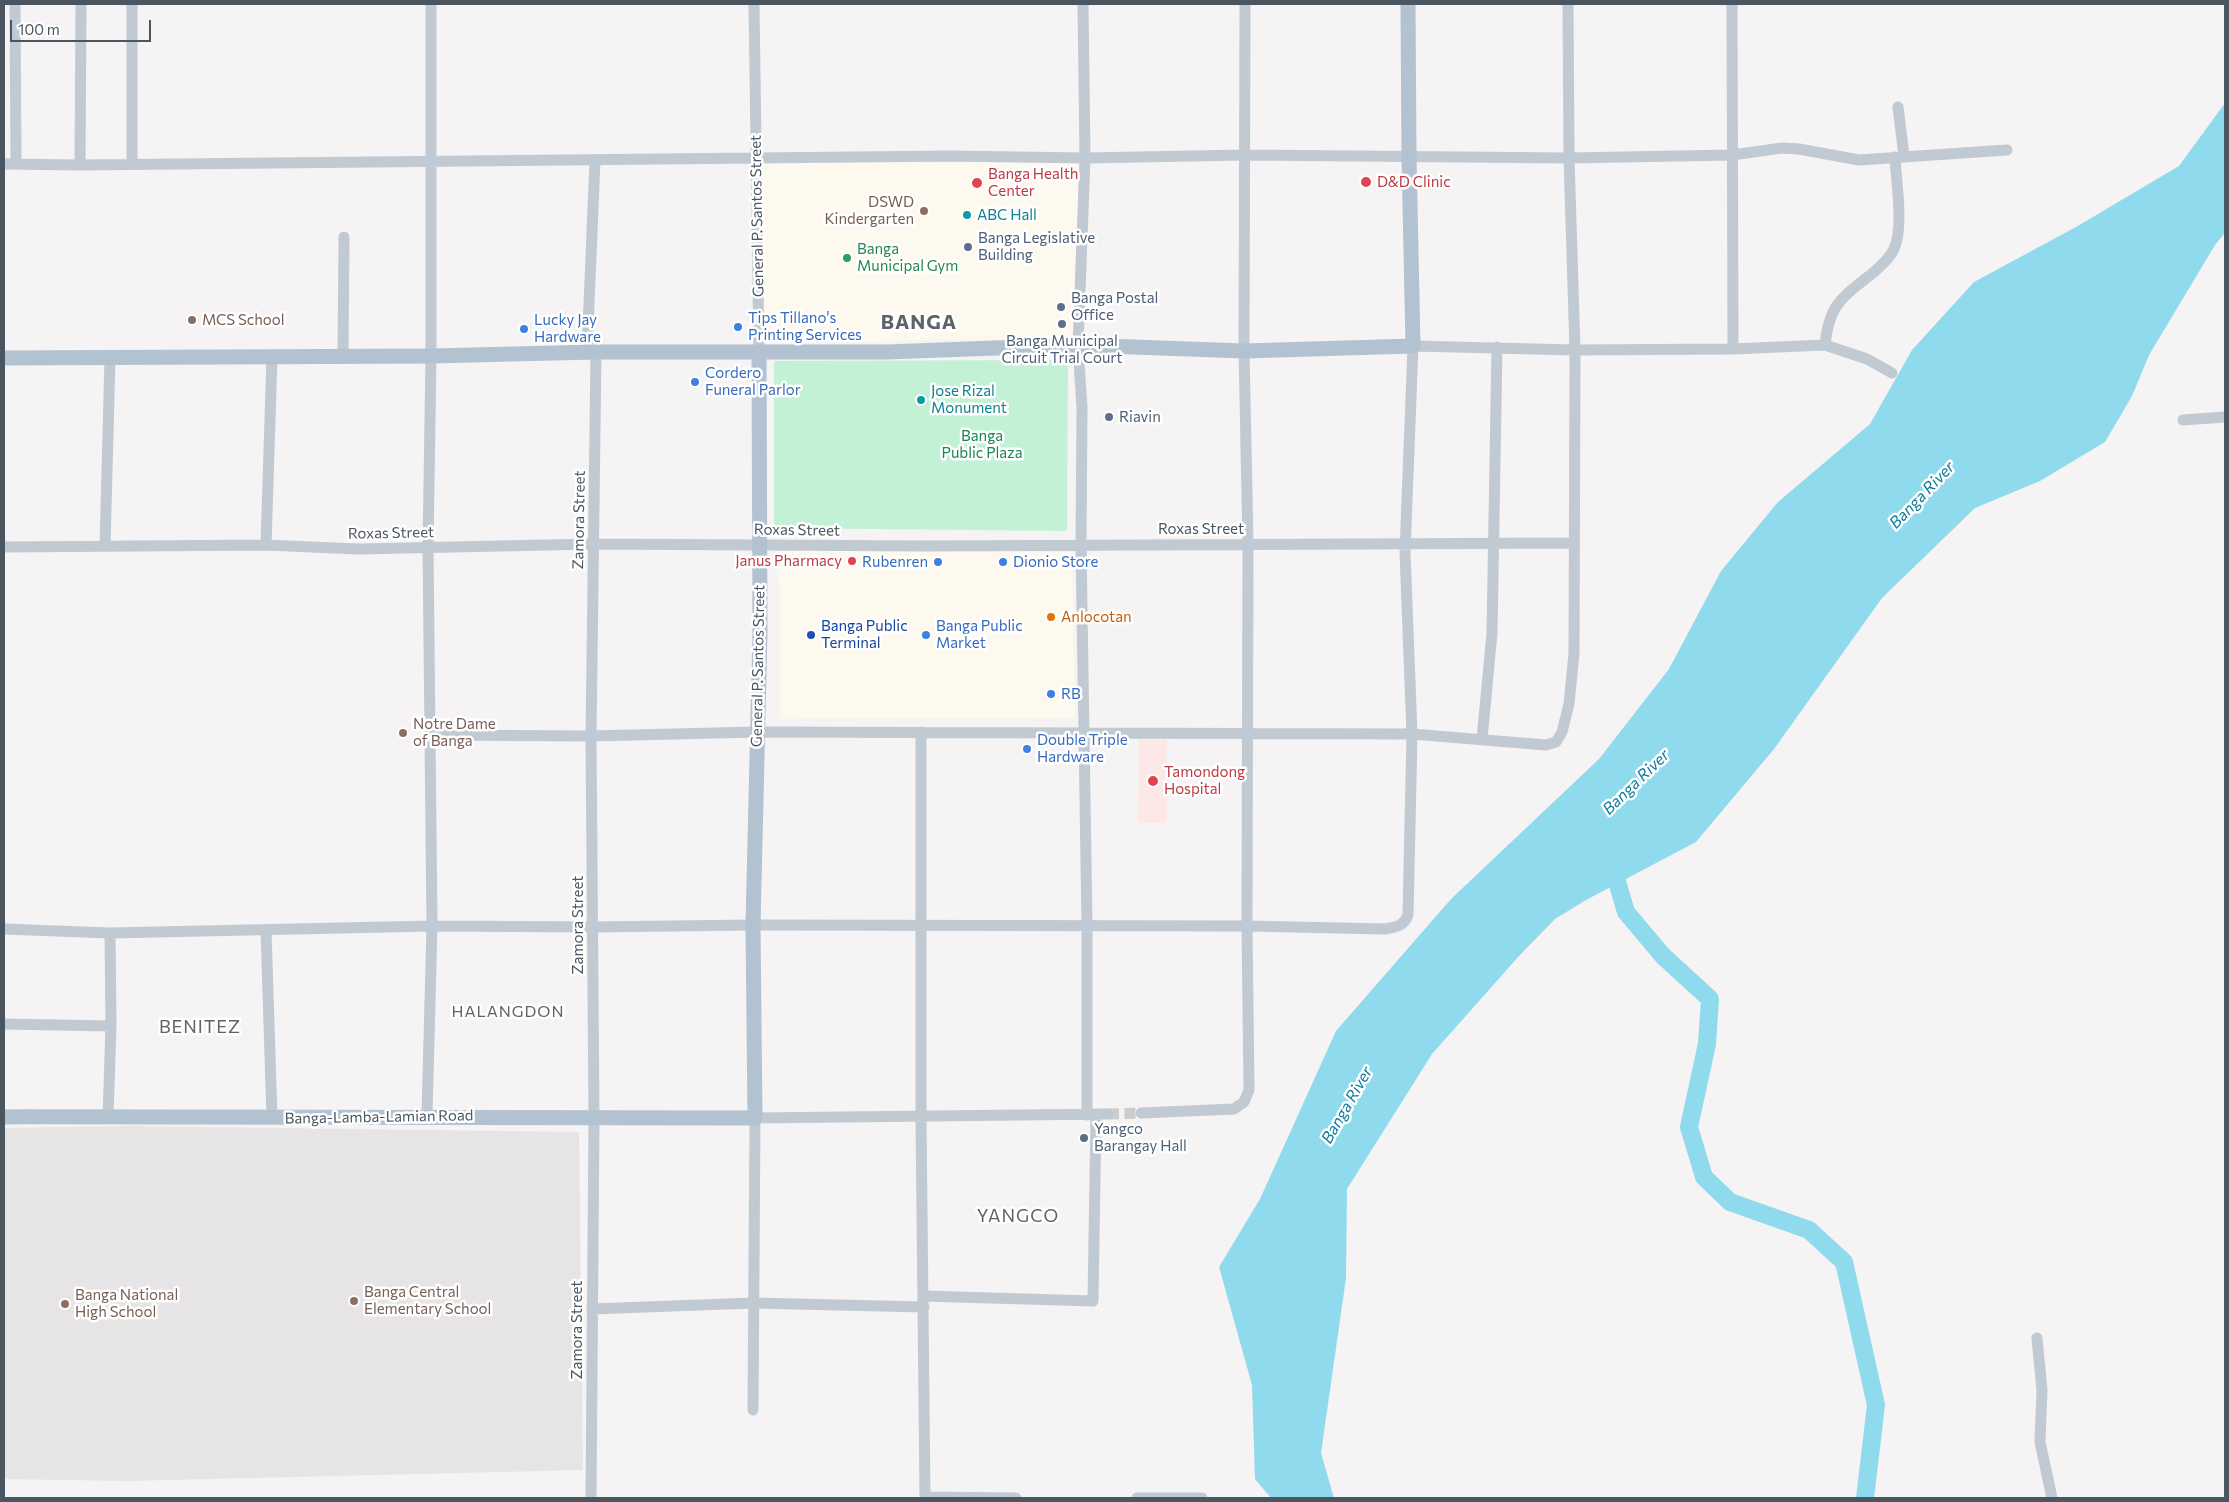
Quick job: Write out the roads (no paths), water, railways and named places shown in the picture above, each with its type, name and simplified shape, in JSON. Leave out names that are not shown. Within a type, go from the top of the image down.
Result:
[{"type":"main road","points":[[4,358],[431,356],[592,352],[759,354],[1078,345],[1244,351],[1413,346],[1408,4]]},
{"type":"main road","name":"General P. Santos Street","points":[[755,1118],[753,925],[760,632],[758,544],[759,354]]},
{"type":"main road","name":"Banga-Lamba-Lamian Road","points":[[4,1117],[272,1118],[427,1115],[755,1118]]},
{"type":"street","points":[[15,4],[16,164]]},
{"type":"street","points":[[80,165],[81,4]]},
{"type":"street","points":[[132,4],[132,164]]},
{"type":"street","points":[[427,1115],[432,926],[428,547],[431,356],[431,4]]},
{"type":"street","name":"General P. Santos Street","points":[[754,4],[759,354]]},
{"type":"street","points":[[592,1309],[753,1303],[1093,1301],[1081,545],[1082,408],[1078,345],[1085,158],[1083,4]]},
{"type":"street","points":[[1141,1114],[1225,1111],[1240,1106],[1248,1096],[1249,1042],[1246,926],[1248,544],[1244,351],[1245,4]]},
{"type":"street","points":[[430,734],[591,736],[757,732],[1085,732],[1412,734],[1551,744],[1556,742],[1562,732],[1568,704],[1574,653],[1575,350],[1569,158],[1568,4]]},
{"type":"street","points":[[1732,4],[1733,349]]},
{"type":"street","points":[[1825,345],[1833,309],[1840,300],[1882,265],[1894,250],[1898,212],[1898,106]]},
{"type":"street","points":[[4,164],[80,165],[940,156],[1085,158],[1245,155],[1569,158],[1732,155],[1782,148],[1800,149],[1859,160],[2007,150]]},
{"type":"street","name":"Zamora Street","points":[[591,1498],[594,1118],[591,736],[594,544],[592,352],[594,160]]},
{"type":"street","points":[[343,356],[344,237]]},
{"type":"street","points":[[4,930],[110,933],[432,926],[1246,926],[1385,929],[1398,926],[1405,922],[1408,915],[1412,734],[1405,557],[1413,346],[1575,350],[1733,349],[1825,345],[1860,356],[1892,373]]},
{"type":"street","points":[[1482,739],[1492,633],[1497,347]]},
{"type":"street","points":[[266,545],[272,357]]},
{"type":"street","points":[[105,546],[110,358]]},
{"type":"street","points":[[2183,420],[2225,417]]},
{"type":"street","name":"Roxas Street","points":[[4,547],[266,545],[358,549],[594,544],[914,546],[1407,542],[1574,543]]},
{"type":"street","points":[[921,732],[921,1117],[925,1498],[1016,1498]]},
{"type":"street","points":[[266,930],[272,1118]]},
{"type":"street","points":[[108,1117],[111,1026],[110,933]]},
{"type":"street","points":[[4,1024],[111,1026]]},
{"type":"street","points":[[752,1410],[755,1118],[1108,1114]]},
{"type":"street","points":[[2037,1338],[2042,1390],[2040,1442],[2052,1498]]},
{"type":"street","points":[[1137,1498],[1202,1498]]},
{"type":"water","name":"Banga River","points":[[2225,103],[2225,233],[2215,245],[2149,355],[2132,396],[2105,442],[2040,481],[1975,508],[1882,598],[1774,749],[1696,842],[1586,900],[1555,919],[1519,956],[1432,1054],[1347,1189],[1346,1278],[1321,1453],[1334,1498],[1271,1498],[1255,1479],[1252,1385],[1219,1267],[1260,1199],[1336,1031],[1451,899],[1599,759],[1669,669],[1721,571],[1778,502],[1870,424],[1912,350],[1974,282],[2076,227],[2179,166]]},
{"type":"waterway","points":[[1611,861],[1626,912],[1663,956],[1710,999],[1707,1044],[1689,1127],[1704,1177],[1730,1202],[1809,1230],[1844,1262],[1876,1405],[1865,1498]]},
{"type":"tunnel","points":[[1108,1114],[1141,1113]]},
{"type":"place","name":"D&D Clinic","points":[[1366,182]]},
{"type":"place","name":"Banga Health Center","points":[[977,183]]},
{"type":"place","name":"DSWD Kindergarten","points":[[924,211]]},
{"type":"place","name":"ABC Hall","points":[[967,215]]},
{"type":"place","name":"Banga Legislative Building","points":[[968,247]]},
{"type":"place","name":"Banga Municipal Gym","points":[[847,258]]},
{"type":"place","name":"Banga Postal Office","points":[[1061,307]]},
{"type":"place","name":"MCS School","points":[[192,320]]},
{"type":"place","name":"Banga Municipal Circuit Trial Court","points":[[1062,324]]},
{"type":"place","name":"Tips Tillano's Printing Services","points":[[738,327]]},
{"type":"place","name":"Lucky Jay Hardware","points":[[524,329]]},
{"type":"place","name":"Cordero Funeral Parlor","points":[[695,382]]},
{"type":"place","name":"Jose Rizal Monument","points":[[921,400]]},
{"type":"place","name":"Riavin","points":[[1109,417]]},
{"type":"place","name":"Janus Pharmacy","points":[[852,561]]},
{"type":"place","name":"Rubenren","points":[[938,562]]},
{"type":"place","name":"Dionio Store","points":[[1003,562]]},
{"type":"place","name":"Anlocotan","points":[[1051,617]]},
{"type":"place","name":"Banga Public Terminal","points":[[811,635]]},
{"type":"place","name":"Banga Public Market","points":[[926,635]]},
{"type":"place","name":"RB","points":[[1051,694]]},
{"type":"place","name":"Notre Dame of Banga","points":[[403,733]]},
{"type":"place","name":"Double Triple Hardware","points":[[1027,749]]},
{"type":"place","name":"Tamondong Hospital","points":[[1153,781]]},
{"type":"place","name":"Yangco Barangay Hall","points":[[1084,1138]]},
{"type":"place","name":"Banga Central Elementary School","points":[[354,1301]]},
{"type":"place","name":"Banga National High School","points":[[65,1304]]},
{"type":"district","name":"BANGA","points":[[919,322]]},
{"type":"district","name":"HALANGDON","points":[[508,1012]]},
{"type":"district","name":"BENITEZ","points":[[200,1027]]},
{"type":"district","name":"YANGCO","points":[[1018,1216]]},
{"type":"park label","name":"Banga Public Plaza","points":[[982,444]]}]
